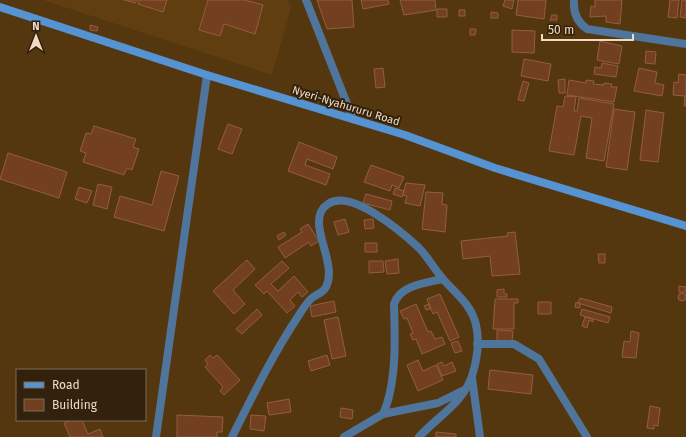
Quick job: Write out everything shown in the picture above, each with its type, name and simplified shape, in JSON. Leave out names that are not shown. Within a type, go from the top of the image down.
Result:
[{"type":"main road","name":"Nyeri-Nyahururu Road","points":[[0,7],[207,75],[405,135],[495,168],[686,226]]},
{"type":"street","points":[[306,0],[352,119]]},
{"type":"street","points":[[574,0],[578,23],[587,29],[686,44]]},
{"type":"street","points":[[156,437],[207,75]]},
{"type":"street","points":[[232,437],[268,363],[303,308],[326,287],[328,274],[327,256],[318,225],[318,219],[322,210],[328,204],[336,200],[356,204],[373,212],[419,248],[442,279],[468,305],[476,325],[476,360],[472,377],[466,389],[454,404],[419,437]]},
{"type":"street","points":[[384,414],[388,403],[395,350],[394,304],[396,297],[408,288],[442,279]]},
{"type":"street","points":[[477,344],[514,344],[539,359],[587,437]]},
{"type":"street","points":[[472,377],[480,437]]},
{"type":"street","points":[[344,437],[384,414],[438,403],[466,389]]},
{"type":"shaded area","points":[[43,0],[288,0],[291,8],[272,75]]},
{"type":"building","points":[[124,0],[137,0],[135,3]]},
{"type":"building","points":[[139,0],[167,0],[163,12],[138,4]]},
{"type":"building","points":[[208,0],[245,0],[263,5],[255,34],[224,24],[220,36],[199,30]]},
{"type":"building","points":[[317,0],[352,0],[354,27],[327,29]]},
{"type":"building","points":[[361,0],[388,0],[389,4],[363,9]]},
{"type":"building","points":[[400,0],[435,0],[436,10],[404,15]]},
{"type":"building","points":[[505,0],[514,0],[512,9],[503,6]]},
{"type":"building","points":[[518,0],[546,0],[544,19],[516,15]]},
{"type":"building","points":[[595,0],[622,0],[620,24],[606,22],[606,16],[590,17],[591,6],[595,7]]},
{"type":"building","points":[[670,0],[679,0],[677,18],[668,17]]},
{"type":"building","points":[[682,0],[686,0],[686,18],[680,17]]},
{"type":"building","points":[[437,9],[447,9],[447,17],[437,17]]},
{"type":"building","points":[[459,10],[465,10],[465,16],[459,16]]},
{"type":"building","points":[[491,12],[498,13],[498,18],[491,18]]},
{"type":"building","points":[[552,15],[557,15],[557,20],[550,20]]},
{"type":"building","points":[[90,25],[98,27],[97,31],[90,30]]},
{"type":"building","points":[[470,29],[476,29],[475,35],[470,35]]},
{"type":"building","points":[[512,30],[535,31],[534,53],[512,52]]},
{"type":"building","points":[[600,41],[622,46],[619,64],[597,60]]},
{"type":"building","points":[[646,51],[656,52],[655,64],[645,63]]},
{"type":"building","points":[[524,59],[551,64],[548,81],[521,76]]},
{"type":"building","points":[[602,63],[618,66],[616,77],[594,74],[595,67],[601,68]]},
{"type":"building","points":[[383,68],[385,87],[376,88],[374,69]]},
{"type":"building","points":[[639,68],[657,72],[655,83],[664,85],[662,96],[634,91]]},
{"type":"building","points":[[679,74],[686,75],[686,106],[684,106],[685,96],[673,95],[674,82],[678,83]]},
{"type":"building","points":[[565,79],[565,93],[559,93],[558,80]]},
{"type":"building","points":[[569,80],[586,83],[586,80],[594,81],[593,84],[612,84],[611,87],[617,87],[614,102],[567,95]]},
{"type":"building","points":[[523,81],[529,83],[524,101],[518,100]]},
{"type":"building","points":[[565,96],[576,97],[574,111],[577,111],[579,98],[614,104],[604,161],[586,158],[592,118],[581,116],[574,155],[549,151],[557,106],[563,107]]},
{"type":"building","points":[[614,109],[635,112],[627,170],[606,167]]},
{"type":"building","points":[[646,110],[664,113],[658,162],[640,160]]},
{"type":"building","points":[[228,124],[242,129],[232,154],[218,149]]},
{"type":"building","points":[[94,126],[136,139],[133,147],[139,149],[132,170],[127,168],[124,175],[83,162],[86,153],[80,151],[86,133],[91,134]]},
{"type":"building","points":[[299,142],[337,157],[333,169],[307,159],[305,165],[330,174],[326,185],[288,171]]},
{"type":"building","points":[[8,153],[67,172],[59,198],[0,179]]},
{"type":"building","points":[[371,165],[404,177],[399,188],[392,185],[390,191],[364,182]]},
{"type":"building","points":[[161,171],[179,176],[164,231],[114,217],[120,196],[152,205]]},
{"type":"building","points":[[406,183],[425,185],[420,206],[405,203],[407,196],[403,195]]},
{"type":"building","points":[[98,184],[112,187],[107,209],[93,205]]},
{"type":"building","points":[[79,187],[92,191],[87,203],[75,199]]},
{"type":"building","points":[[395,188],[404,191],[402,197],[393,194]]},
{"type":"building","points":[[426,192],[443,193],[442,204],[447,205],[445,232],[422,229]]},
{"type":"building","points":[[366,194],[392,201],[390,210],[363,203]]},
{"type":"building","points":[[345,219],[349,232],[338,235],[334,222]]},
{"type":"building","points":[[373,219],[374,228],[365,229],[364,220]]},
{"type":"building","points":[[308,224],[319,241],[311,246],[309,242],[285,258],[278,247],[302,232],[300,229]]},
{"type":"building","points":[[284,232],[286,235],[279,240],[277,236]]},
{"type":"building","points":[[515,232],[520,274],[492,276],[490,256],[463,259],[461,241],[508,236],[507,233]]},
{"type":"building","points":[[365,243],[377,243],[377,252],[365,252]]},
{"type":"building","points":[[598,254],[605,254],[605,263],[599,263]]},
{"type":"building","points":[[398,259],[399,273],[387,274],[385,261]]},
{"type":"building","points":[[247,260],[255,269],[233,290],[245,304],[234,314],[213,291]]},
{"type":"building","points":[[282,261],[289,268],[271,284],[278,291],[294,276],[308,292],[302,297],[298,292],[290,300],[295,306],[287,313],[267,291],[264,294],[255,285]]},
{"type":"building","points":[[369,261],[383,261],[384,272],[369,273]]},
{"type":"building","points":[[679,286],[686,287],[686,292],[679,292]]},
{"type":"building","points":[[504,289],[504,294],[507,294],[507,297],[497,297],[497,290]]},
{"type":"building","points":[[680,293],[684,293],[686,297],[684,301],[680,301],[678,299],[678,295]]},
{"type":"building","points":[[440,294],[459,337],[450,341],[437,312],[433,314],[427,299]]},
{"type":"building","points":[[580,298],[612,307],[611,313],[578,303]]},
{"type":"building","points":[[495,299],[518,299],[518,303],[514,303],[514,329],[493,329]]},
{"type":"building","points":[[334,301],[336,312],[312,317],[310,306]]},
{"type":"building","points":[[538,302],[551,302],[551,314],[538,314]]},
{"type":"building","points":[[576,302],[580,304],[580,308],[575,307]]},
{"type":"building","points":[[416,304],[428,332],[431,331],[435,339],[442,337],[445,344],[422,354],[416,339],[413,340],[410,334],[413,333],[407,318],[404,319],[400,311]]},
{"type":"building","points":[[429,304],[430,309],[426,310],[424,306]]},
{"type":"building","points":[[257,309],[262,315],[242,334],[236,329]]},
{"type":"building","points":[[582,309],[610,317],[608,323],[580,315]]},
{"type":"building","points":[[338,317],[346,356],[332,359],[324,320]]},
{"type":"building","points":[[585,317],[593,319],[593,322],[589,320],[587,328],[582,326]]},
{"type":"building","points":[[497,330],[513,331],[512,341],[497,341]]},
{"type":"building","points":[[631,331],[639,333],[636,358],[622,357],[624,341],[630,342]]},
{"type":"building","points":[[458,341],[462,351],[455,353],[451,343]]},
{"type":"building","points":[[210,355],[213,358],[217,355],[240,380],[224,395],[220,391],[223,387],[205,367],[208,364],[205,360]]},
{"type":"building","points":[[327,355],[330,365],[311,371],[308,361]]},
{"type":"building","points":[[418,360],[423,371],[436,365],[443,380],[418,391],[407,365]]},
{"type":"building","points":[[442,362],[444,366],[452,362],[456,371],[442,376],[437,364]]},
{"type":"building","points":[[490,370],[533,375],[531,394],[488,389]]},
{"type":"building","points":[[289,399],[291,412],[269,415],[267,403]]},
{"type":"building","points":[[650,406],[660,408],[658,426],[654,425],[654,429],[647,428]]},
{"type":"building","points":[[341,408],[353,410],[352,419],[340,417]]},
{"type":"building","points":[[177,415],[223,417],[222,432],[217,432],[217,437],[177,437]]},
{"type":"building","points":[[251,415],[266,416],[264,431],[250,429]]},
{"type":"building","points":[[69,421],[82,421],[88,434],[100,429],[103,437],[70,437],[64,423]]},
{"type":"building","points":[[436,432],[456,434],[456,437],[436,437]]}]
